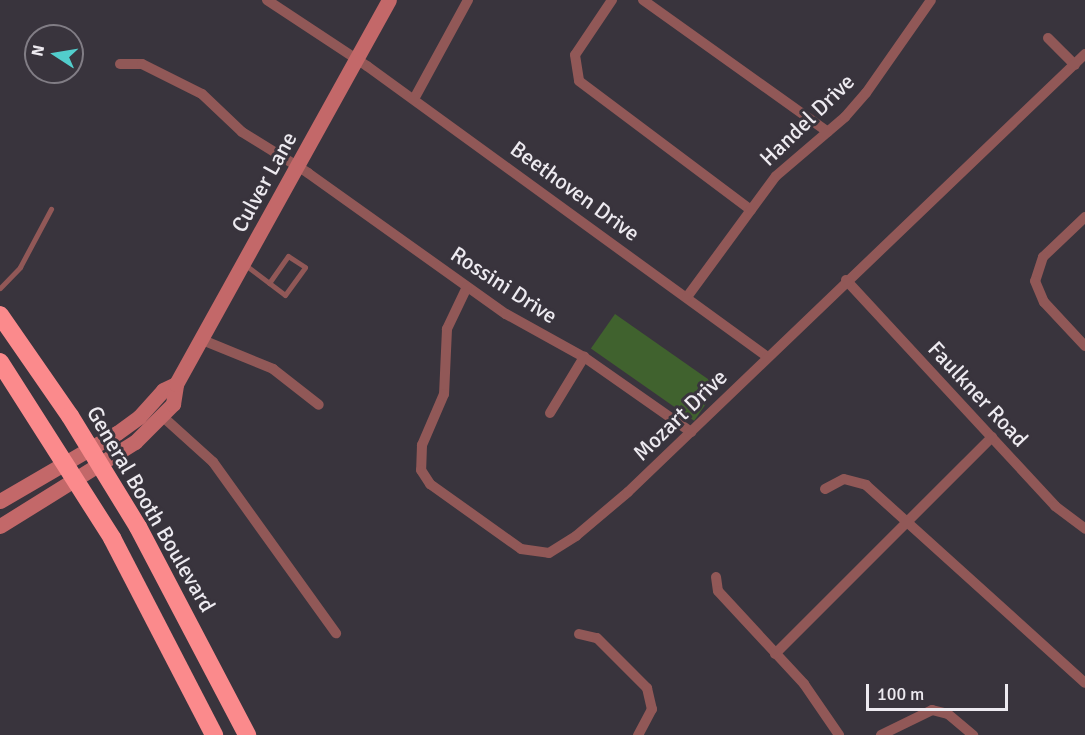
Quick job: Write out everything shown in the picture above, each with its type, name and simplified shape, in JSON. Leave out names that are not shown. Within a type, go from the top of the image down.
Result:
[{"type":"highway","name":"General Booth Boulevard","points":[[0,315],[90,448],[138,527],[247,735]]},
{"type":"highway","points":[[0,362],[66,462],[129,568],[214,735]]},
{"type":"street","name":"Beethoven Drive","points":[[267,0],[414,99],[768,357]]},
{"type":"street","name":"Culver Lane","points":[[0,526],[135,442],[173,404],[176,384],[200,339],[299,166],[389,0]]},
{"type":"street","points":[[414,99],[468,0]]},
{"type":"street","points":[[612,0],[575,55],[579,81],[751,210]]},
{"type":"street","points":[[643,0],[828,132]]},
{"type":"street","name":"Handel Drive","points":[[687,297],[787,164],[828,132],[866,93],[931,0]]},
{"type":"street","points":[[1048,38],[1075,65]]},
{"type":"street","name":"Mozart Drive","points":[[467,287],[447,329],[444,394],[422,445],[421,470],[430,484],[521,549],[542,554],[557,549],[628,492],[846,280],[1085,54]]},
{"type":"street","name":"Rossini Drive","points":[[120,63],[142,64],[194,89],[242,132],[299,166],[467,287],[523,324],[584,357],[691,432]]},
{"type":"street","points":[[1085,217],[1043,257],[1035,281],[1044,302],[1085,346]]},
{"type":"street","name":"Faulkner Road","points":[[846,280],[1055,506],[1085,529]]},
{"type":"street","points":[[200,339],[273,369],[319,405]]},
{"type":"street","points":[[550,413],[584,357]]},
{"type":"street","name":"Culver Lane","points":[[0,501],[130,424],[162,390],[176,384]]},
{"type":"street","points":[[162,416],[213,462],[336,633]]},
{"type":"street","points":[[775,654],[992,437]]},
{"type":"street","points":[[825,489],[844,479],[862,483],[1085,683]]},
{"type":"street","points":[[716,577],[718,591],[822,706],[839,735]]},
{"type":"street","points":[[579,633],[597,639],[647,688],[652,709],[638,735]]},
{"type":"street","points":[[881,735],[932,710],[948,714],[973,735]]},
{"type":"lane","points":[[0,288],[20,267],[51,209]]},
{"type":"lane","points":[[244,264],[268,283],[285,295],[305,267],[288,256],[268,283]]},
{"type":"green space","points":[[615,314],[718,386],[694,421],[591,348]]}]
